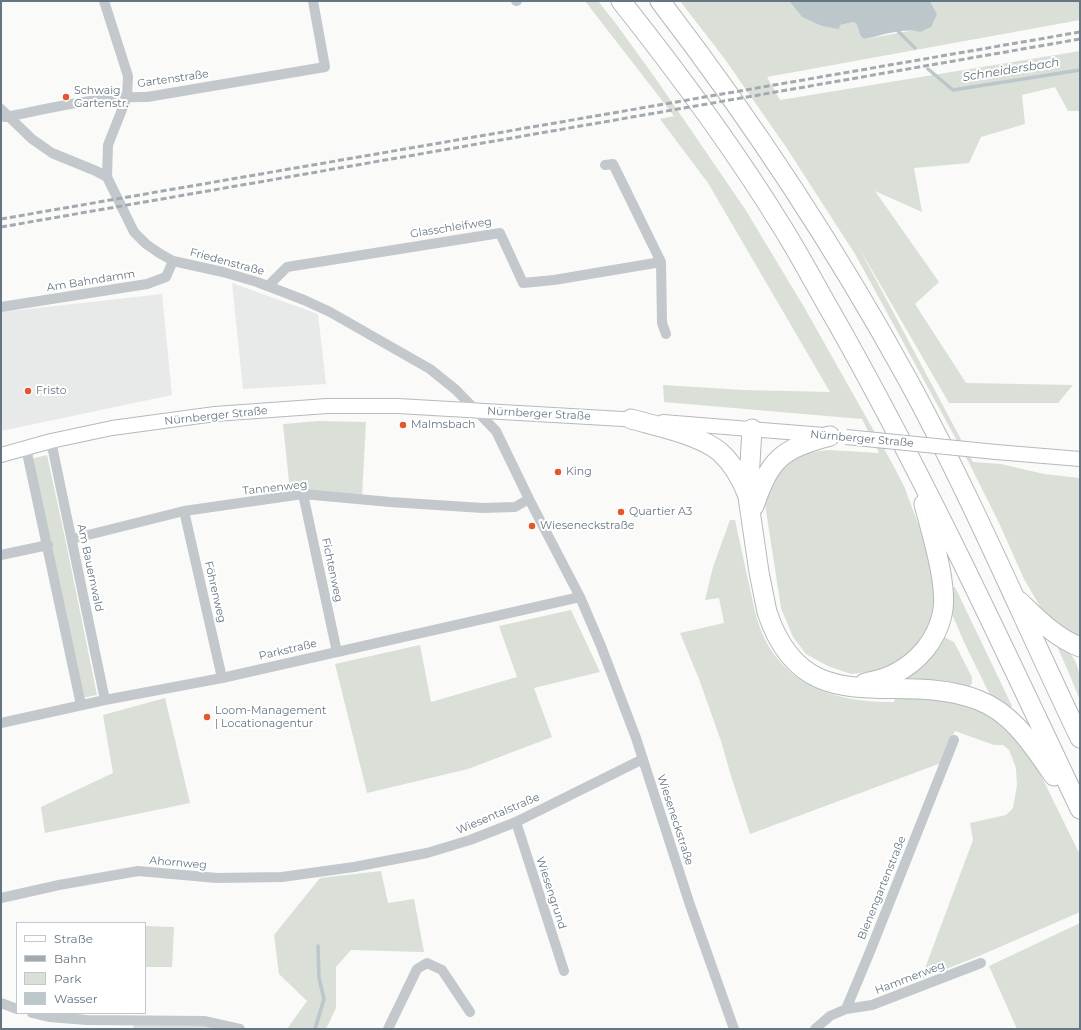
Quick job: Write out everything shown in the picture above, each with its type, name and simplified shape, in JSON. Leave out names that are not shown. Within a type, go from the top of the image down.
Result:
[{"type":"highway","points":[[621,1],[686,86],[784,230],[853,352],[913,464],[1008,655],[1080,809]]},
{"type":"highway","points":[[660,1],[710,66],[813,218],[908,380],[949,459],[1080,738]]},
{"type":"highway","points":[[631,419],[692,438],[719,452],[734,468],[748,497]]},
{"type":"highway","points":[[752,429],[748,497],[750,517],[767,612],[778,640],[786,652],[805,670],[821,679],[846,687],[940,692],[962,695],[978,700],[993,708],[1008,718],[1022,731],[1080,815]]},
{"type":"highway","points":[[750,517],[764,478],[769,469],[783,454],[811,441],[838,437]]},
{"type":"highway","points":[[846,687],[859,685],[892,675],[917,659],[936,635],[943,614],[943,593],[935,545],[913,464]]},
{"type":"highway","points":[[1013,595],[1054,633],[1068,642],[1080,647]]},
{"type":"main road","name":"Nürnberger Straße","points":[[1,455],[51,441],[112,428],[207,415],[328,406],[398,406],[631,419],[1080,459]]},
{"type":"street","points":[[4,114],[32,139],[52,153],[107,177],[108,145],[127,97],[128,76],[104,1]]},
{"type":"street","name":"Gartenstraße","points":[[4,114],[100,99],[147,97],[324,67],[313,1]]},
{"type":"street","points":[[606,165],[613,164],[661,262],[662,323],[666,334]]},
{"type":"street","name":"Friedenstraße","points":[[107,177],[134,232],[146,244],[173,261],[223,272],[268,286],[330,312],[430,369],[456,390],[475,411]]},
{"type":"street","name":"Glasschleifweg","points":[[268,286],[287,267],[500,233],[523,283],[554,280],[661,262]]},
{"type":"street","name":"Am Bahndamm","points":[[1,307],[147,284],[166,277],[173,261]]},
{"type":"street","name":"Wieseneckstraße","points":[[475,411],[496,431],[529,499],[580,597],[643,759],[690,905],[734,1029]]},
{"type":"street","name":"Am Bauernwald","points":[[51,441],[105,700]]},
{"type":"street","points":[[26,448],[48,545],[81,705]]},
{"type":"street","name":"Tannenweg","points":[[72,539],[184,511],[303,494],[390,502],[483,508],[515,507],[529,499]]},
{"type":"street","name":"Fichtenweg","points":[[303,494],[337,652]]},
{"type":"street","name":"Föhrenweg","points":[[184,511],[222,678]]},
{"type":"street","points":[[1,555],[48,545]]},
{"type":"street","name":"Parkstraße","points":[[1,722],[105,700],[222,678],[580,597]]},
{"type":"street","name":"Bienengartenstraße","points":[[846,1009],[954,740]]},
{"type":"street","name":"Wiesentalstraße","points":[[354,868],[427,853],[470,840],[516,822],[643,759]]},
{"type":"street","name":"Wiesengrund","points":[[516,822],[564,971]]},
{"type":"street","name":"Ahornweg","points":[[1,898],[59,885],[138,871],[217,878],[282,877],[354,868]]},
{"type":"street","points":[[388,1029],[417,969],[427,963],[442,970],[470,1012]]},
{"type":"street","name":"Hammerweg","points":[[846,1009],[872,1005],[981,963]]},
{"type":"street","points":[[1,1003],[16,1009]]},
{"type":"street","points":[[815,1029],[830,1016],[846,1009]]},
{"type":"street","points":[[36,1014],[49,1017],[86,1020],[204,1021],[240,1029]]},
{"type":"shaded area","points":[[232,283],[318,314],[326,384],[243,389]]},
{"type":"shaded area","points":[[162,294],[172,395],[1,431],[1,312]]},
{"type":"green space","points":[[585,1],[598,1],[617,25],[745,209],[804,307],[904,486],[927,549],[936,589],[934,618],[921,643],[902,660],[887,667],[869,672],[851,674],[828,666],[806,654],[793,637],[781,608],[765,504],[769,486],[775,474],[794,457],[810,452],[828,450],[879,453],[862,419],[664,402],[663,385],[744,390],[830,392],[708,183],[660,119],[674,116]]},
{"type":"green space","points":[[680,1],[789,1],[802,17],[840,25],[854,22],[857,25],[860,35],[865,39],[915,30],[937,14],[930,1],[1080,1],[1080,20],[767,77],[780,100],[1080,51],[1080,111],[1068,111],[1055,87],[1022,95],[1025,124],[981,137],[969,163],[914,168],[922,212],[875,191],[939,282],[915,304],[966,383],[1073,385],[1058,403],[949,403],[858,246],[973,462],[1001,464],[1044,474],[1080,478],[1080,640],[1052,622],[1042,610],[1024,579],[1000,525],[968,461],[855,254],[786,147],[724,58]]},
{"type":"green space","points":[[318,421],[366,422],[362,496],[290,491],[283,424]]},
{"type":"green space","points":[[47,455],[97,695],[82,698],[31,459]]},
{"type":"green space","points":[[730,520],[735,520],[758,622],[767,643],[779,661],[794,675],[811,686],[850,699],[894,702],[895,699],[913,698],[960,700],[1003,720],[1031,755],[1080,855],[1080,912],[979,956],[921,979],[973,840],[970,823],[1006,815],[1013,808],[1017,785],[1016,768],[1009,750],[1003,745],[994,745],[955,731],[941,763],[750,834],[721,741],[699,679],[680,633],[724,623],[719,598],[705,600],[713,567]]},
{"type":"green space","points":[[955,587],[1012,706],[1011,708],[989,693],[964,642],[952,614],[952,588]]},
{"type":"green space","points":[[571,610],[600,672],[534,688],[552,737],[468,769],[367,793],[335,664],[420,645],[431,702],[517,677],[499,626]]},
{"type":"green space","points":[[944,637],[954,642],[972,677],[972,683],[969,688],[952,683],[909,683],[903,679],[916,672],[927,662],[937,650]]},
{"type":"green space","points":[[1055,642],[1064,647],[1074,659],[1079,673],[1080,700],[1068,671]]},
{"type":"green space","points":[[165,698],[190,803],[45,833],[41,807],[113,773],[103,715]]},
{"type":"green space","points":[[381,871],[388,903],[414,899],[424,952],[351,950],[336,967],[336,1008],[326,1029],[287,1029],[307,1001],[279,974],[274,935],[320,878]]},
{"type":"green space","points":[[1080,923],[1080,1029],[1017,1029],[989,966]]},
{"type":"green space","points":[[146,926],[174,927],[172,967],[146,967]]},
{"type":"green space","points":[[134,1025],[203,1026],[219,1029],[133,1029]]},
{"type":"water","points":[[789,1],[930,1],[937,14],[931,27],[920,32],[892,32],[864,39],[860,35],[857,25],[854,22],[840,25],[839,29],[822,26],[802,17]]},
{"type":"waterway","name":"Schneidersbach","points":[[897,30],[915,48]]},
{"type":"waterway","name":"Schneidersbach","points":[[928,69],[953,90],[1080,70]]},
{"type":"waterway","points":[[315,1029],[324,999],[319,978],[318,946]]},
{"type":"railway","points":[[1,219],[1080,32]]},
{"type":"railway","points":[[1,227],[1080,39]]},
{"type":"place","name":"Schwaig Gartenstr.","points":[[66,97]]},
{"type":"place","name":"Fristo","points":[[28,391]]},
{"type":"place","name":"Malmsbach","points":[[403,425]]},
{"type":"place","name":"King","points":[[558,472]]},
{"type":"place","name":"Quartier A3","points":[[621,512]]},
{"type":"place","name":"Wieseneckstraße","points":[[532,526]]},
{"type":"place","name":"Loom-Management | Locationagentur","points":[[207,717]]}]
